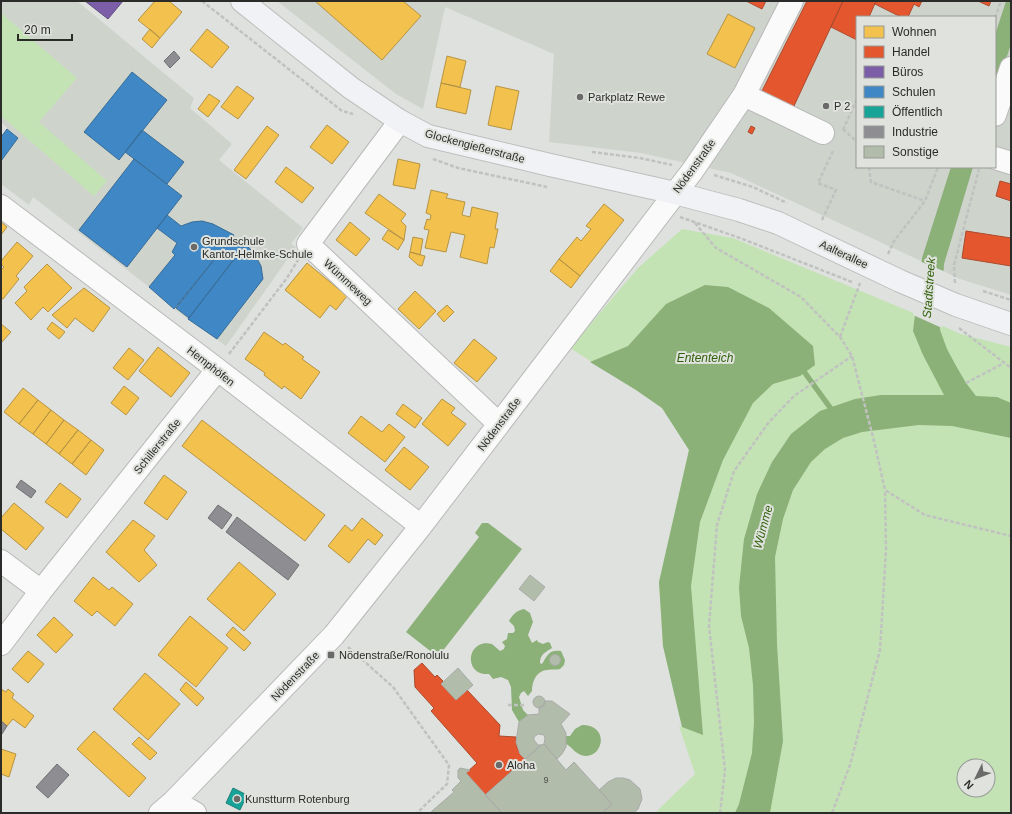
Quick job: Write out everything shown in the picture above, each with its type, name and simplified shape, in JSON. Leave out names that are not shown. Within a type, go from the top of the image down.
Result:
[{"type":"main road","name":"Glockengießerstraße","points":[[242,1],[351,88],[400,121],[428,136],[675,193]]},
{"type":"main road","name":"Aalterallee","points":[[675,193],[739,210],[878,259],[900,281],[956,305],[1011,324]]},
{"type":"street","name":"Nödenstraße","points":[[167,807],[334,635],[421,526],[693,170],[744,95],[792,1]]},
{"type":"street","points":[[996,111],[1011,68]]},
{"type":"street","points":[[744,95],[835,136]]},
{"type":"street","points":[[308,244],[400,121]]},
{"type":"street","points":[[996,158],[1011,163]]},
{"type":"street","name":"Hemphöfen","points":[[1,206],[421,526]]},
{"type":"street","name":"Wümmeweg","points":[[308,244],[499,424]]},
{"type":"street","name":"Schillerstraße","points":[[1,644],[211,365]]},
{"type":"street","points":[[1,561],[41,591]]},
{"type":"street","points":[[167,807],[195,813]]},
{"type":"path","points":[[996,16],[1001,1]]},
{"type":"path","points":[[816,217],[822,220],[836,190],[818,183],[835,136],[856,101]]},
{"type":"path","points":[[835,136],[856,142]]},
{"type":"path","points":[[589,152],[640,158],[731,179],[753,187],[788,204]]},
{"type":"path","points":[[869,168],[871,182],[925,201]]},
{"type":"path","points":[[840,337],[858,284],[878,259],[889,253],[894,241],[925,201],[938,168]]},
{"type":"path","points":[[961,284],[955,282],[954,265],[979,168]]},
{"type":"path","points":[[695,222],[716,248],[801,297],[840,337],[852,356],[874,441],[885,490],[886,550],[880,650],[850,765],[832,813]]},
{"type":"path","points":[[211,365],[287,278],[308,244]]},
{"type":"path","points":[[878,259],[889,253]]},
{"type":"path","points":[[889,253],[895,256]]},
{"type":"path","points":[[981,291],[1011,300]]},
{"type":"path","points":[[958,327],[1011,368]]},
{"type":"path","points":[[720,813],[725,770],[709,626],[717,525],[734,471],[769,422],[794,396],[806,390],[852,356]]},
{"type":"path","points":[[966,383],[1004,364]]},
{"type":"path","points":[[885,490],[925,515],[1011,536]]},
{"type":"path","points":[[334,635],[394,687],[449,765],[447,784],[417,813]]},
{"type":"path","points":[[508,705],[525,705]]},
{"type":"shaded area","points":[[1,1],[77,1],[194,98],[190,108],[232,144],[219,160],[303,228],[291,244],[296,247],[226,346],[174,309],[149,287],[33,197],[29,205],[1,184],[1,161],[18,138],[1,122]]},
{"type":"shaded area","points":[[277,1],[1011,1],[1011,295],[960,279],[731,173],[641,153],[549,142],[554,54],[445,7],[423,109],[396,94]]},
{"type":"shaded area","points":[[1,13],[77,78],[39,122],[107,181],[94,196],[1,116]]},
{"type":"shaded area","points":[[682,229],[733,238],[961,334],[1011,347],[1011,813],[655,813],[695,774],[679,726],[682,727],[663,646],[659,582],[689,450],[662,408],[570,348],[638,268]]},
{"type":"water","points":[[1006,1],[1011,1],[1011,44],[996,90],[996,32]]},
{"type":"water","points":[[951,168],[973,168],[944,264],[940,330],[947,349],[955,364],[966,383],[976,396],[997,397],[1011,403],[1011,438],[952,426],[919,425],[862,432],[843,438],[825,449],[811,462],[793,490],[783,519],[775,557],[777,644],[783,741],[770,813],[735,813],[739,804],[752,753],[754,722],[753,685],[749,648],[741,616],[739,587],[744,539],[757,494],[772,462],[791,434],[820,411],[855,399],[881,395],[944,395],[923,355],[913,331],[922,258]]},
{"type":"water","name":"Ententeich","points":[[705,285],[728,287],[769,308],[813,346],[815,365],[800,376],[773,384],[753,403],[723,460],[700,522],[691,586],[703,735],[682,727],[663,646],[659,582],[689,450],[662,408],[590,362],[628,346],[666,304]]},
{"type":"water","points":[[482,523],[488,523],[522,549],[438,657],[406,632],[479,537],[475,533]]},
{"type":"water","points":[[524,609],[530,613],[533,622],[528,635],[532,643],[537,640],[543,644],[548,642],[552,648],[543,654],[540,663],[542,664],[547,656],[554,651],[561,651],[565,660],[564,665],[560,669],[540,672],[535,678],[532,691],[528,696],[524,691],[521,693],[519,697],[523,710],[528,715],[519,722],[512,710],[511,687],[508,680],[501,677],[493,679],[489,674],[483,674],[476,671],[472,664],[471,655],[475,648],[479,645],[487,643],[492,644],[500,651],[504,649],[505,646],[502,642],[507,639],[508,633],[513,633],[515,631],[514,626],[509,621],[515,613]]},
{"type":"water","points":[[582,725],[591,727],[597,731],[600,736],[601,743],[598,749],[588,756],[579,754],[566,744],[566,736],[570,736],[575,729]]},
{"type":"pier","points":[[919,261],[946,272],[942,328],[913,315]]},
{"type":"building: Wohnen","points":[[155,1],[169,1],[182,12],[160,38],[138,20]]},
{"type":"building: Wohnen","points":[[315,1],[403,1],[421,16],[382,60]]},
{"type":"building: Wohnen","points":[[728,14],[755,28],[735,68],[707,54]]},
{"type":"building: Wohnen","points":[[150,29],[160,38],[152,48],[142,39]]},
{"type":"building: Wohnen","points":[[207,29],[229,47],[212,68],[190,50]]},
{"type":"building: Wohnen","points":[[447,56],[466,61],[460,87],[441,83]]},
{"type":"building: Wohnen","points":[[441,83],[471,90],[466,114],[436,107]]},
{"type":"building: Wohnen","points":[[237,86],[254,98],[238,119],[221,107]]},
{"type":"building: Wohnen","points":[[496,86],[519,91],[511,130],[488,125]]},
{"type":"building: Wohnen","points":[[209,94],[220,101],[208,117],[198,109]]},
{"type":"building: Wohnen","points":[[327,125],[349,142],[332,164],[310,147]]},
{"type":"building: Wohnen","points":[[267,126],[279,135],[246,179],[234,170]]},
{"type":"building: Wohnen","points":[[398,159],[420,164],[415,189],[393,185]]},
{"type":"building: Wohnen","points":[[286,167],[314,188],[302,203],[275,182]]},
{"type":"building: Wohnen","points":[[431,190],[448,194],[446,198],[465,202],[462,215],[470,217],[472,207],[498,213],[495,229],[498,229],[494,248],[490,247],[487,264],[460,257],[465,235],[451,232],[446,252],[425,248],[429,230],[424,229],[427,219],[430,220],[431,215],[426,213]]},
{"type":"building: Wohnen","points":[[379,194],[406,214],[401,221],[406,226],[404,240],[365,213]]},
{"type":"building: Wohnen","points":[[604,204],[624,220],[580,276],[559,259],[577,237],[581,241],[591,229],[586,226]]},
{"type":"building: Wohnen","points":[[1,222],[7,227],[1,235]]},
{"type":"building: Wohnen","points":[[350,222],[370,239],[356,256],[336,240]]},
{"type":"building: Wohnen","points":[[388,230],[404,240],[398,250],[382,239]]},
{"type":"building: Wohnen","points":[[413,237],[423,239],[420,255],[410,252]]},
{"type":"building: Wohnen","points":[[17,242],[33,256],[16,276],[19,279],[3,299],[1,298],[1,270],[4,267],[1,264],[1,261]]},
{"type":"building: Wohnen","points":[[410,252],[425,256],[422,266],[418,265],[409,257]]},
{"type":"building: Wohnen","points":[[559,259],[580,276],[571,288],[550,271]]},
{"type":"building: Wohnen","points":[[307,263],[347,296],[336,310],[330,305],[320,318],[285,290]]},
{"type":"building: Wohnen","points":[[47,264],[72,288],[48,312],[43,307],[31,320],[15,303],[27,291],[24,287]]},
{"type":"building: Wohnen","points":[[84,288],[110,308],[93,332],[75,318],[67,328],[52,315]]},
{"type":"building: Wohnen","points":[[415,291],[436,311],[419,329],[398,309]]},
{"type":"building: Wohnen","points":[[447,305],[454,312],[444,322],[437,314]]},
{"type":"building: Wohnen","points":[[52,322],[65,332],[59,339],[47,329]]},
{"type":"building: Wohnen","points":[[1,324],[11,332],[1,343]]},
{"type":"building: Wohnen","points":[[264,332],[283,345],[285,343],[304,357],[302,359],[320,372],[301,399],[284,386],[282,389],[264,375],[265,373],[245,359]]},
{"type":"building: Wohnen","points":[[474,339],[497,358],[477,382],[454,363]]},
{"type":"building: Wohnen","points":[[158,347],[190,373],[171,397],[139,371]]},
{"type":"building: Wohnen","points":[[129,348],[144,360],[128,380],[113,368]]},
{"type":"building: Wohnen","points":[[124,386],[139,398],[126,415],[111,403]]},
{"type":"building: Wohnen","points":[[23,388],[38,400],[19,424],[4,412]]},
{"type":"building: Wohnen","points":[[442,399],[455,408],[451,413],[466,424],[448,446],[422,424]]},
{"type":"building: Wohnen","points":[[38,400],[51,410],[33,434],[19,424]]},
{"type":"building: Wohnen","points":[[403,404],[422,418],[415,428],[396,414]]},
{"type":"building: Wohnen","points":[[51,410],[64,420],[46,444],[33,434]]},
{"type":"building: Wohnen","points":[[361,416],[382,432],[389,424],[405,437],[385,462],[348,433]]},
{"type":"building: Wohnen","points":[[64,420],[78,430],[59,454],[46,444]]},
{"type":"building: Wohnen","points":[[202,420],[325,515],[305,541],[182,446]]},
{"type":"building: Wohnen","points":[[78,430],[91,440],[72,464],[59,454]]},
{"type":"building: Wohnen","points":[[91,440],[104,450],[86,475],[72,464]]},
{"type":"building: Wohnen","points":[[404,447],[429,467],[410,490],[385,470]]},
{"type":"building: Wohnen","points":[[164,475],[187,492],[167,520],[144,503]]},
{"type":"building: Wohnen","points":[[60,483],[81,499],[67,518],[45,502]]},
{"type":"building: Wohnen","points":[[14,503],[44,528],[26,550],[1,529],[1,518]]},
{"type":"building: Wohnen","points":[[362,518],[383,535],[375,545],[368,539],[349,563],[328,546],[345,525],[352,531]]},
{"type":"building: Wohnen","points":[[133,520],[155,536],[144,550],[157,565],[139,582],[106,552]]},
{"type":"building: Wohnen","points":[[239,562],[276,594],[244,631],[207,599]]},
{"type":"building: Wohnen","points":[[93,577],[109,590],[112,587],[133,604],[115,626],[97,611],[92,616],[74,601]]},
{"type":"building: Wohnen","points":[[190,616],[228,648],[196,687],[158,655]]},
{"type":"building: Wohnen","points":[[54,617],[73,635],[56,653],[37,635]]},
{"type":"building: Wohnen","points":[[233,627],[251,643],[244,651],[226,635]]},
{"type":"building: Wohnen","points":[[28,651],[44,664],[28,683],[12,669]]},
{"type":"building: Wohnen","points":[[145,673],[180,704],[148,740],[113,709]]},
{"type":"building: Wohnen","points":[[186,682],[204,698],[197,706],[180,690]]},
{"type":"building: Wohnen","points":[[1,689],[6,692],[8,689],[14,694],[12,698],[34,716],[25,728],[13,719],[7,726],[1,721]]},
{"type":"building: Wohnen","points":[[94,731],[146,778],[129,797],[77,749]]},
{"type":"building: Wohnen","points":[[139,737],[157,753],[150,760],[132,744]]},
{"type":"building: Wohnen","points":[[1,749],[16,754],[9,777],[1,774]]},
{"type":"building: Handel","points":[[746,1],[766,1],[762,9]]},
{"type":"building: Handel","points":[[807,1],[843,1],[793,108],[761,93]]},
{"type":"building: Handel","points":[[843,1],[876,1],[869,16],[856,16],[856,40],[831,27]]},
{"type":"building: Handel","points":[[876,1],[922,1],[919,7],[914,4],[908,16],[899,16],[875,4]]},
{"type":"building: Handel","points":[[978,1],[991,1],[989,6]]},
{"type":"building: Handel","points":[[751,126],[755,128],[752,134],[748,132]]},
{"type":"building: Handel","points":[[1000,181],[1011,184],[1011,201],[996,196]]},
{"type":"building: Handel","points":[[966,231],[1011,238],[1011,266],[962,258]]},
{"type":"building: Handel","points":[[422,663],[435,677],[437,675],[443,681],[441,684],[456,700],[467,690],[500,725],[499,736],[516,737],[517,747],[520,754],[525,759],[485,795],[466,773],[477,763],[431,711],[434,708],[415,687],[414,670]]},
{"type":"building: Büros","points":[[85,1],[123,1],[108,19]]},
{"type":"building: Schulen","points":[[132,72],[167,100],[119,160],[84,132]]},
{"type":"building: Schulen","points":[[7,129],[18,138],[1,161],[1,137]]},
{"type":"building: Schulen","points":[[142,130],[184,162],[167,184],[125,152]]},
{"type":"building: Schulen","points":[[134,159],[182,196],[127,267],[79,230]]},
{"type":"building: Schulen","points":[[167,215],[181,226],[192,222],[202,221],[213,224],[234,235],[174,309],[149,287],[175,255],[172,252],[177,243],[157,228]]},
{"type":"building: Schulen","points":[[233,236],[244,246],[189,318],[176,308]]},
{"type":"building: Schulen","points":[[246,244],[255,255],[261,266],[263,279],[217,339],[188,319]]},
{"type":"building: Öffentlich","name":"Kunstturm Rotenburg","points":[[233,788],[247,795],[240,810],[226,803]]},
{"type":"building: Industrie","points":[[174,51],[180,58],[170,68],[164,61]]},
{"type":"building: Industrie","points":[[21,480],[36,491],[31,498],[16,487]]},
{"type":"building: Industrie","points":[[218,505],[232,515],[222,529],[208,518]]},
{"type":"building: Industrie","points":[[237,517],[299,565],[288,580],[226,532]]},
{"type":"building: Industrie","points":[[1,721],[7,726],[2,734],[1,733]]},
{"type":"building: Industrie","points":[[57,764],[69,775],[48,798],[36,787]]},
{"type":"building: Sonstige","points":[[530,575],[545,587],[534,601],[519,589]]},
{"type":"building: Sonstige","points":[[553,655],[557,655],[559,656],[559,664],[553,665],[550,662],[550,658]]},
{"type":"building: Sonstige","points":[[458,668],[473,685],[456,700],[441,684]]},
{"type":"building: Sonstige","points":[[539,696],[543,698],[545,702],[543,706],[539,708],[535,706],[533,702],[535,698]]},
{"type":"building: Sonstige","points":[[545,701],[552,701],[570,714],[561,724],[566,733],[566,747],[557,759],[544,744],[544,735],[538,734],[534,737],[534,740],[538,745],[541,745],[525,759],[520,754],[516,742],[519,722],[528,715],[539,714],[539,707],[543,706]]},
{"type":"building: Sonstige","points":[[544,744],[566,770],[574,762],[612,804],[602,813],[502,813],[485,795],[541,745]]},
{"type":"building: Sonstige","points":[[460,768],[470,770],[466,773],[502,813],[431,813],[454,792],[452,790],[461,781],[458,778],[458,770]]},
{"type":"building: Sonstige","points":[[616,778],[630,780],[640,789],[642,799],[638,809],[634,813],[602,813],[612,804],[599,790],[608,782]]},
{"type":"waterway","points":[[805,373],[834,413]]},
{"type":"place","name":"Parkplatz Rewe","points":[[580,97]]},
{"type":"place","name":"P 2","points":[[826,106]]},
{"type":"place","name":"Grundschule Kantor-Helmke-Schule","points":[[194,247]]},
{"type":"place","name":"Nödenstraße/Ronolulu","points":[[331,655]]},
{"type":"place","name":"Aloha","points":[[499,765]]},
{"type":"place","name":"Kunstturm Rotenburg","points":[[237,799]]},
{"type":"water label","name":"Stadtstreek","points":[[929,288]]},
{"type":"water label","name":"Wümme","points":[[763,527]]}]
